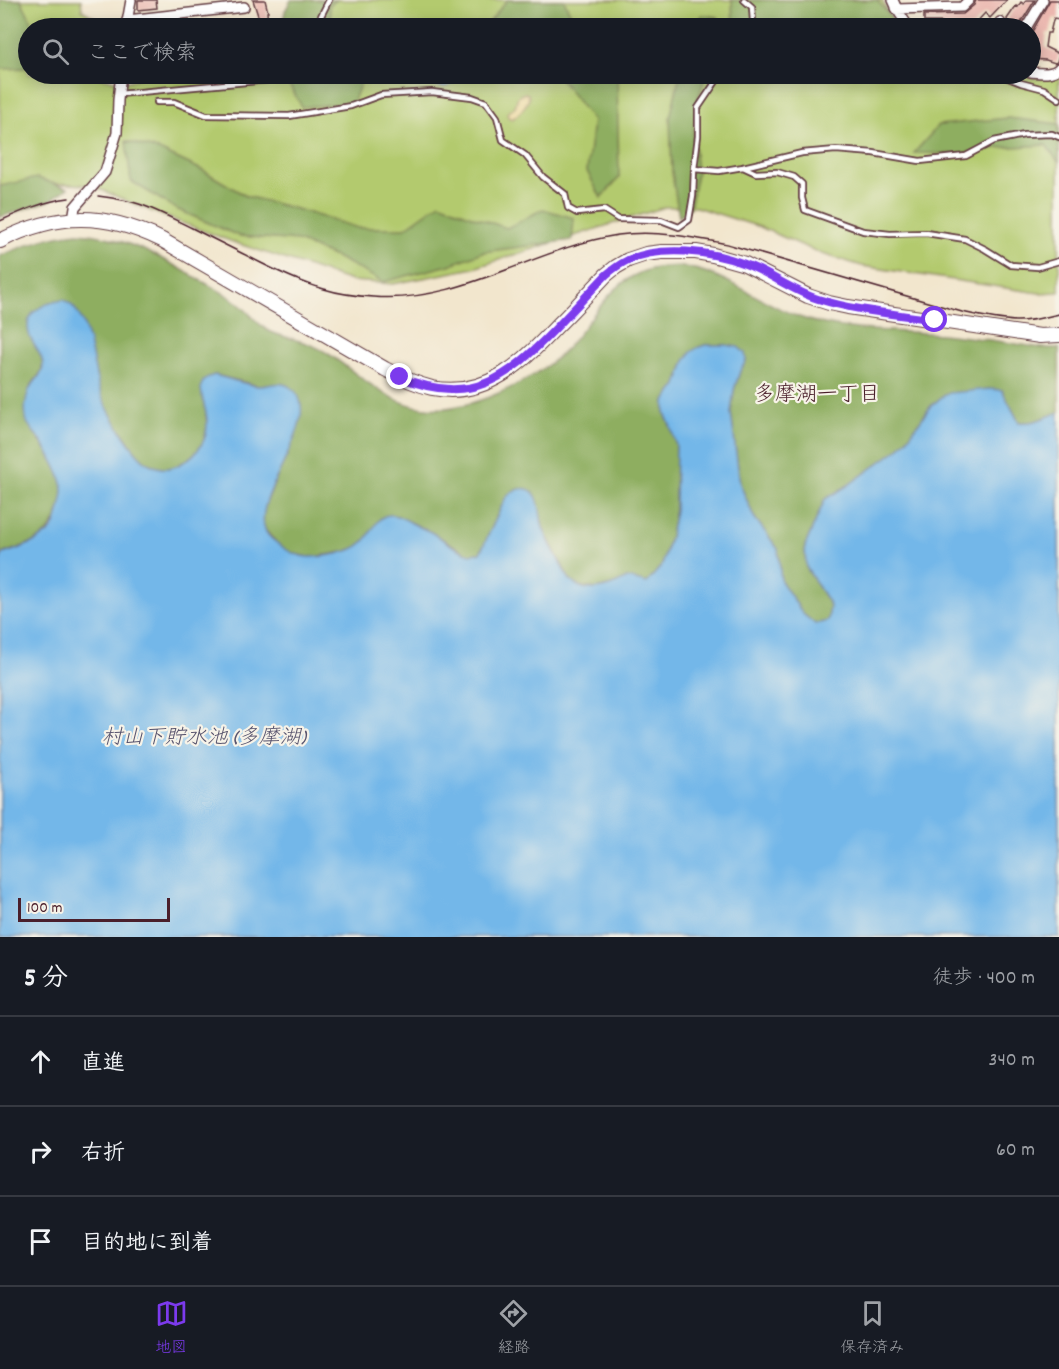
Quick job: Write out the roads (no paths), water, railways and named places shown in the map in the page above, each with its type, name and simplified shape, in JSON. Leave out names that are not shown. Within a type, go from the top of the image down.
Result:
[{"type":"street","points":[[128,18],[131,0]]},
{"type":"street","points":[[894,4],[918,9],[962,7],[969,0]]},
{"type":"street","points":[[1032,18],[1043,0]]},
{"type":"street","points":[[894,4],[903,18]]},
{"type":"street","points":[[168,18],[244,7]]},
{"type":"street","points":[[1041,73],[1056,71],[1059,68]]},
{"type":"street","points":[[73,219],[75,207],[105,172],[117,133],[120,84]]},
{"type":"street","points":[[0,241],[33,227],[73,219],[101,219],[129,226],[152,235],[385,369],[433,388],[456,390],[478,386],[500,377],[536,349],[616,267],[637,257],[662,252],[696,252],[735,261],[751,266],[808,296],[848,307],[1040,336],[1059,335]]},
{"type":"lane","points":[[320,18],[329,0]]},
{"type":"lane","points":[[744,0],[752,8],[753,18]]},
{"type":"lane","points":[[119,94],[233,84]]},
{"type":"lane","points":[[157,102],[174,102],[206,115],[289,116],[351,106],[381,95],[432,92],[472,97],[486,102],[497,117],[502,140],[525,155],[543,177],[565,194],[568,208],[577,213],[604,210],[618,219],[661,220],[679,227],[689,220],[693,196],[698,108],[714,84]]},
{"type":"lane","points":[[1025,84],[1044,89],[1059,99]]},
{"type":"lane","points":[[694,169],[719,171],[802,153],[836,150],[873,153],[920,161],[966,156],[994,141],[1024,135],[1052,134],[1059,137]]},
{"type":"lane","points":[[743,167],[756,173],[777,172],[794,177],[802,184],[805,210],[863,231],[890,234],[926,233],[965,239],[1011,265],[1038,267],[1059,261]]},
{"type":"water","points":[[432,84],[453,84],[444,87]]},
{"type":"water","name":"村山下貯水池 (多摩湖)","points":[[63,300],[79,315],[84,327],[89,340],[97,381],[108,408],[120,430],[135,450],[152,465],[161,468],[174,467],[189,459],[203,442],[207,421],[201,386],[208,378],[215,375],[254,385],[278,384],[290,387],[300,399],[301,415],[297,433],[264,511],[264,526],[267,533],[288,551],[310,557],[345,552],[365,540],[380,519],[392,515],[431,532],[461,551],[471,554],[480,553],[505,499],[516,490],[525,489],[536,496],[543,528],[567,575],[577,586],[591,589],[606,587],[627,578],[647,583],[662,565],[675,510],[676,445],[665,413],[665,401],[677,385],[685,361],[691,352],[705,345],[738,347],[745,353],[746,361],[734,390],[731,413],[740,484],[754,517],[778,549],[781,581],[803,614],[815,624],[828,621],[830,605],[806,567],[805,546],[825,499],[897,450],[930,407],[949,393],[989,389],[1002,390],[1019,422],[1034,421],[1059,412],[1059,937],[0,937],[0,560],[3,554],[47,534],[55,524],[60,508],[63,490],[61,479],[46,449],[27,422],[25,410],[29,390],[41,374],[43,366],[28,329],[31,316],[41,307]]},
{"type":"tram line","points":[[98,196],[126,200],[148,207],[292,278],[330,291],[354,295],[405,297],[437,292],[467,284],[587,242],[618,235],[646,233],[727,244],[989,318],[1021,321],[1059,314]]},
{"type":"tram line","points":[[0,221],[42,204],[69,198]]},
{"type":"district","name":"多摩湖一丁目","points":[[817,393]]}]
